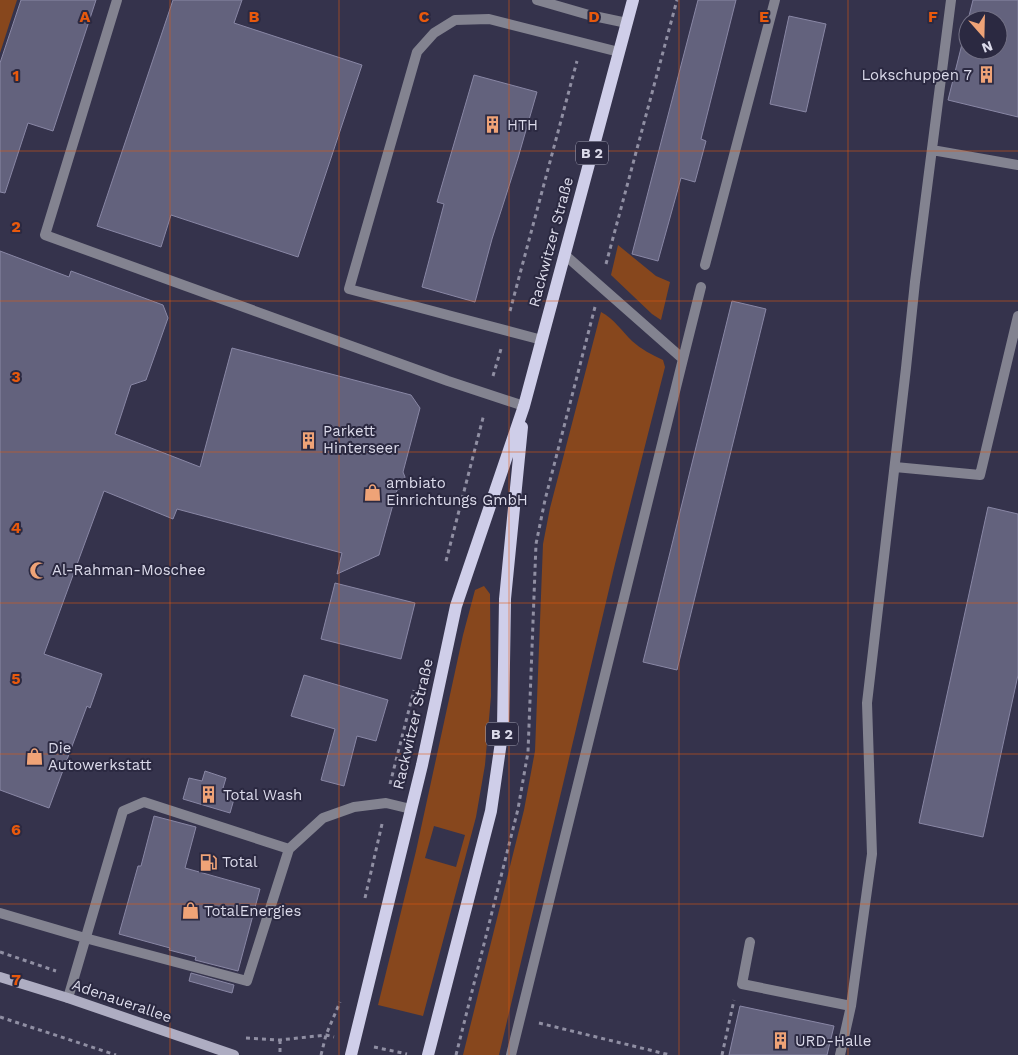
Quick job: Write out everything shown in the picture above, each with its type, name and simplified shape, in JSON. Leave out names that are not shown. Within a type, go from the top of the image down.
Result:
[{"type":"main road","name":"Rackwitzer Straße","points":[[351,1055],[422,765],[456,606],[524,406],[633,0]]},
{"type":"main road","name":"Rackwitzer Straße","points":[[428,1055],[491,811],[503,728],[505,599],[524,406]]},
{"type":"main road","name":"Adenauerallee","points":[[0,978],[68,998],[234,1055]]},
{"type":"lane","points":[[117,0],[45,235],[488,395],[524,406]]},
{"type":"lane","points":[[537,0],[627,23]]},
{"type":"lane","points":[[705,265],[775,0]]},
{"type":"lane","points":[[840,1055],[851,1006],[872,854],[867,703],[915,282],[951,0]]},
{"type":"lane","points":[[542,340],[349,289],[418,52],[434,33],[455,20],[489,20],[619,52]]},
{"type":"lane","points":[[932,150],[1018,165]]},
{"type":"lane","points":[[565,255],[683,359]]},
{"type":"lane","points":[[511,1055],[701,287]]},
{"type":"lane","points":[[895,467],[980,475],[1018,316]]},
{"type":"lane","points":[[68,998],[123,811],[144,802],[289,849]]},
{"type":"lane","points":[[0,913],[246,981],[289,849],[323,818],[354,807],[386,803],[411,809]]},
{"type":"lane","points":[[750,942],[742,984],[851,1006]]},
{"type":"path","points":[[456,1055],[518,809],[528,752],[536,544],[545,500],[677,0]]},
{"type":"path","points":[[445,568],[488,395],[582,42]]},
{"type":"path","points":[[364,902],[416,683]]},
{"type":"path","points":[[722,1055],[733,1003],[742,984]]},
{"type":"path","points":[[321,1055],[326,1035],[342,997]]},
{"type":"path","points":[[0,1017],[107,1054],[116,1055]]},
{"type":"path","points":[[520,1018],[670,1055]]},
{"type":"path","points":[[240,1037],[280,1040],[326,1035]]},
{"type":"path","points":[[280,1040],[280,1055]]},
{"type":"shaded area","points":[[0,0],[17,0],[0,53]]},
{"type":"shaded area","points":[[618,245],[656,276],[670,282],[661,320],[652,314],[611,275]]},
{"type":"shaded area","points":[[601,312],[614,322],[635,344],[663,360],[665,367],[615,564],[499,1055],[463,1055],[524,810],[535,751],[543,544],[550,508]]},
{"type":"shaded area","points":[[484,586],[490,594],[491,696],[485,765],[476,817],[423,1016],[378,1005],[416,851],[463,635],[475,590]],"holes":[[[434,826],[465,835],[456,867],[425,858]]]},
{"type":"building","points":[[21,0],[96,0],[53,131],[28,123],[5,193],[0,192],[0,63]]},
{"type":"building","points":[[173,0],[242,0],[234,23],[362,65],[298,257],[171,215],[161,247],[97,226]]},
{"type":"building","points":[[698,0],[736,0],[701,139],[706,141],[695,182],[681,178],[658,261],[632,254]]},
{"type":"building","name":"Lokschuppen 7","points":[[973,0],[1018,0],[1018,117],[948,100],[958,60],[1008,60],[1008,10],[970,10]]},
{"type":"building","points":[[789,16],[826,24],[806,112],[770,104]]},
{"type":"building","name":"HTH","points":[[474,75],[537,92],[492,239],[475,302],[422,287],[444,204],[437,202]]},
{"type":"building","points":[[0,251],[69,277],[71,271],[163,305],[168,318],[146,380],[131,385],[115,434],[200,467],[232,348],[411,395],[420,408],[403,472],[405,477],[402,488],[397,490],[379,555],[337,574],[342,553],[177,509],[173,519],[104,491],[44,654],[102,674],[90,708],[87,706],[49,808],[0,790]]},
{"type":"building","points":[[732,301],[766,309],[677,670],[643,662]]},
{"type":"building","points":[[988,507],[1018,514],[1018,675],[983,837],[919,823]]},
{"type":"building","points":[[335,583],[415,603],[401,659],[321,639]]},
{"type":"building","points":[[304,675],[388,700],[376,741],[357,736],[344,786],[321,780],[335,729],[291,716]]},
{"type":"building","name":"Total Wash","points":[[205,771],[226,778],[223,788],[236,792],[230,813],[183,799],[189,778],[202,781]]},
{"type":"building","name":"TotalEnergies","points":[[154,816],[196,827],[185,868],[260,889],[238,971],[195,960],[196,957],[169,950],[170,948],[119,934],[138,866],[141,866]]},
{"type":"building","points":[[191,973],[234,985],[232,993],[189,981]]},
{"type":"building","name":"URD-Halle","points":[[740,1006],[834,1026],[827,1055],[729,1055]]},
{"type":"place","name":"Lokschuppen 7","points":[[986,75]]},
{"type":"place","name":"HTH","points":[[493,125]]},
{"type":"place","name":"Parkett Hinterseer","points":[[309,440]]},
{"type":"place","name":"ambiato Einrichtungs GmbH","points":[[372,492]]},
{"type":"place","name":"Al-Rahman-Moschee","points":[[38,570]]},
{"type":"place","name":"Die Autowerkstatt","points":[[34,757]]},
{"type":"place","name":"Total Wash","points":[[209,795]]},
{"type":"place","name":"Total","points":[[208,862]]},
{"type":"place","name":"TotalEnergies","points":[[190,911]]},
{"type":"place","name":"URD-Halle","points":[[781,1041]]}]
